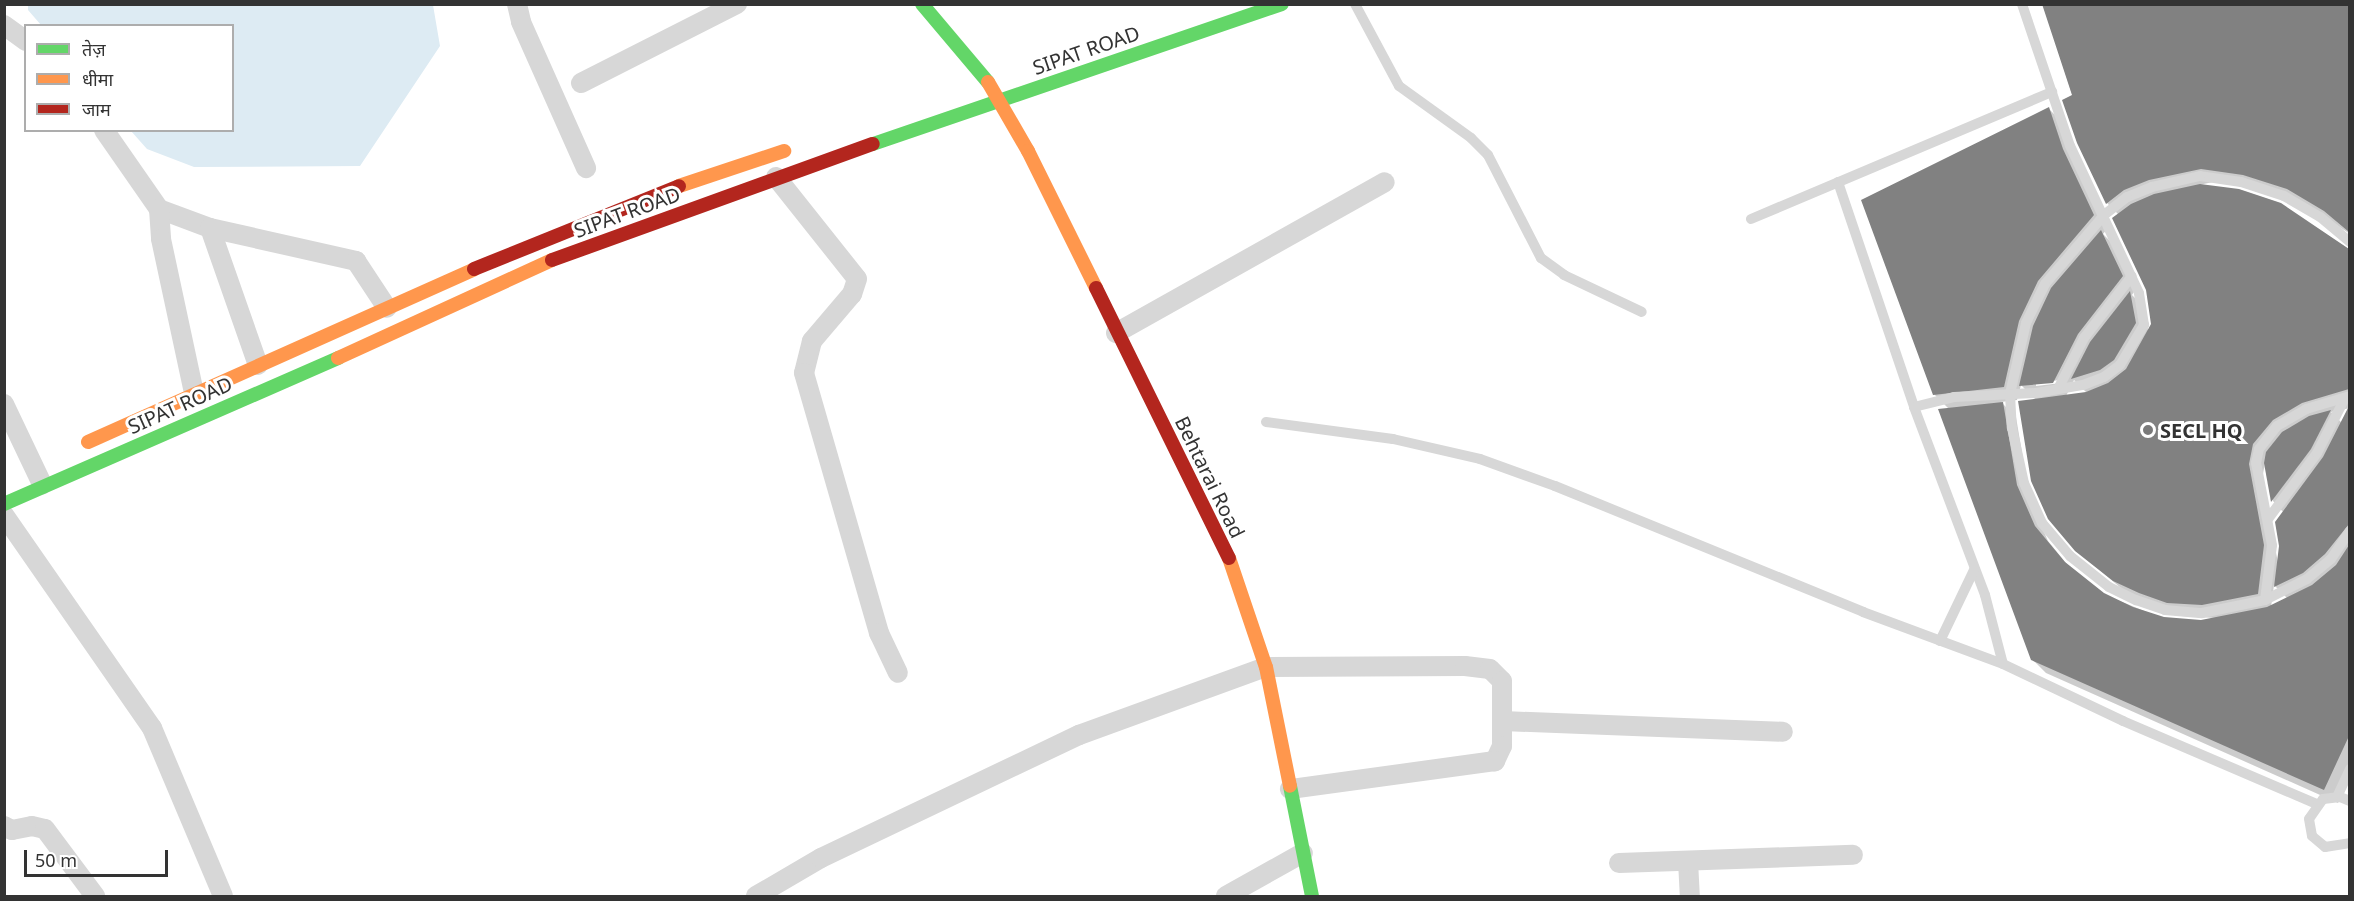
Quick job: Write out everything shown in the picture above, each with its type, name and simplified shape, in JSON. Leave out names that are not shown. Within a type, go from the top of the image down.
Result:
[{"type":"main road","name":"Behtarai Road","points":[[922,4],[994,80],[1001,99],[1116,333],[1229,558],[1266,668],[1312,897]]},
{"type":"main road","name":"SIPAT ROAD","points":[[4,504],[37,471],[321,366],[541,264],[776,177],[1282,4]]},
{"type":"main road","points":[[968,89],[994,80]]},
{"type":"main road","name":"SIPAT ROAD","points":[[77,447],[387,308],[653,195],[799,146]]},
{"type":"street","points":[[517,4],[521,22],[586,168]]},
{"type":"street","points":[[581,83],[737,4]]},
{"type":"street","points":[[4,25],[24,40]]},
{"type":"street","points":[[105,132],[159,209],[161,239],[194,393]]},
{"type":"street","points":[[776,177],[856,279],[852,294],[812,341],[807,354],[805,380],[879,633],[898,673]]},
{"type":"street","points":[[1116,333],[1385,182]]},
{"type":"street","points":[[159,209],[210,228],[356,261],[387,308]]},
{"type":"street","points":[[210,228],[258,365]]},
{"type":"street","points":[[4,404],[37,471]]},
{"type":"street","points":[[4,515],[152,728],[223,897]]},
{"type":"street","points":[[756,897],[821,858],[1080,735],[1266,668],[1490,669],[1502,681],[1503,721],[1499,756],[1487,764],[1290,789]]},
{"type":"street","points":[[1503,721],[1783,732]]},
{"type":"street","points":[[4,826],[12,830],[32,826],[45,829],[95,897]]},
{"type":"street","points":[[1226,897],[1303,853]]},
{"type":"street","points":[[1619,864],[1853,855]]},
{"type":"street","points":[[1688,861],[1690,897]]},
{"type":"lane","points":[[1354,4],[1399,86],[1452,124],[1488,155],[1541,258],[1564,276],[1642,312]]},
{"type":"lane","points":[[1914,407],[1954,396],[2058,389],[2104,377],[2137,343],[2145,325],[2145,312],[2132,276],[2070,146],[2022,4]]},
{"type":"lane","points":[[1751,219],[2052,92]]},
{"type":"lane","points":[[2349,242],[2320,217],[2284,196],[2241,182],[2200,176],[2152,187],[2104,214],[2045,284],[2026,323],[2010,394],[2012,428],[2024,483],[2042,523],[2070,556],[2109,587],[2165,610],[2202,613],[2265,600],[2307,579],[2331,560],[2349,531]]},
{"type":"lane","points":[[1838,182],[1914,407],[1974,570],[2003,664]]},
{"type":"lane","points":[[2058,389],[2084,338],[2132,276]]},
{"type":"lane","points":[[2265,600],[2272,566],[2268,519],[2256,463],[2265,438],[2306,409],[2347,397]]},
{"type":"lane","points":[[2268,519],[2317,453],[2347,397]]},
{"type":"lane","points":[[1266,422],[1393,439],[1480,459],[2003,664],[2134,726],[2317,804],[2337,797],[2349,801]]},
{"type":"lane","points":[[1940,641],[1974,570]]},
{"type":"lane","points":[[2337,797],[2349,769]]},
{"type":"lane","points":[[2317,804],[2309,819],[2313,836],[2325,847],[2349,843]]},
{"type":"shaded area","points":[[28,5],[433,5],[440,46],[360,166],[194,167],[147,149],[132,132],[234,132],[234,24],[40,24],[28,10]]},
{"type":"building","points":[[2042,4],[2349,4],[2349,232],[2324,211],[2287,189],[2243,175],[2201,169],[2149,180],[2124,190],[2106,204],[2077,143],[2062,100],[2072,95]]},
{"type":"building","points":[[2049,107],[2063,149],[2094,215],[2038,281],[2019,321],[2004,387],[1933,395],[1861,200]]},
{"type":"building","points":[[2200,184],[2239,189],[2281,203],[2349,249],[2349,389],[2302,403],[2273,420],[2253,444],[2249,464],[2264,545],[2258,594],[2202,605],[2167,603],[2139,593],[2113,581],[2075,551],[2048,519],[2031,481],[2018,401],[2086,392],[2108,383],[2126,369],[2151,324],[2146,290],[2112,218],[2131,204],[2154,194]]},
{"type":"building","points":[[2101,230],[2123,276],[2078,334],[2053,383],[2019,386],[2033,326],[2051,288]]},
{"type":"building","points":[[2130,291],[2136,323],[2114,360],[2100,370],[2071,379],[2090,342]]},
{"type":"building","points":[[2003,402],[2017,485],[2035,526],[2065,562],[2104,593],[2133,607],[2164,617],[2201,620],[2267,607],[2312,585],[2336,565],[2349,545],[2349,736],[2324,790],[2031,660],[1938,409]]},
{"type":"building","points":[[2349,406],[2349,524],[2325,554],[2303,573],[2274,587],[2279,546],[2275,522],[2323,457]]},
{"type":"building","points":[[2331,410],[2311,449],[2271,502],[2264,463],[2266,452],[2282,432],[2309,416]]},
{"type":"traffic: fast","points":[[922,4],[988,82]]},
{"type":"traffic: fast","points":[[873,144],[1282,4]]},
{"type":"traffic: fast","points":[[4,504],[338,358]]},
{"type":"traffic: fast","points":[[1290,786],[1312,896]]},
{"type":"traffic: slow","points":[[988,82],[1028,151],[1096,288]]},
{"type":"traffic: slow","points":[[679,186],[784,151]]},
{"type":"traffic: slow","points":[[338,358],[552,260]]},
{"type":"traffic: slow","points":[[88,442],[474,269]]},
{"type":"traffic: slow","points":[[1229,558],[1266,667],[1290,786]]},
{"type":"traffic: jam","points":[[552,260],[873,144]]},
{"type":"traffic: jam","points":[[474,269],[679,186]]},
{"type":"traffic: jam","points":[[1096,288],[1229,558]]},
{"type":"place","name":"SECL HQ","points":[[2148,430]]}]
